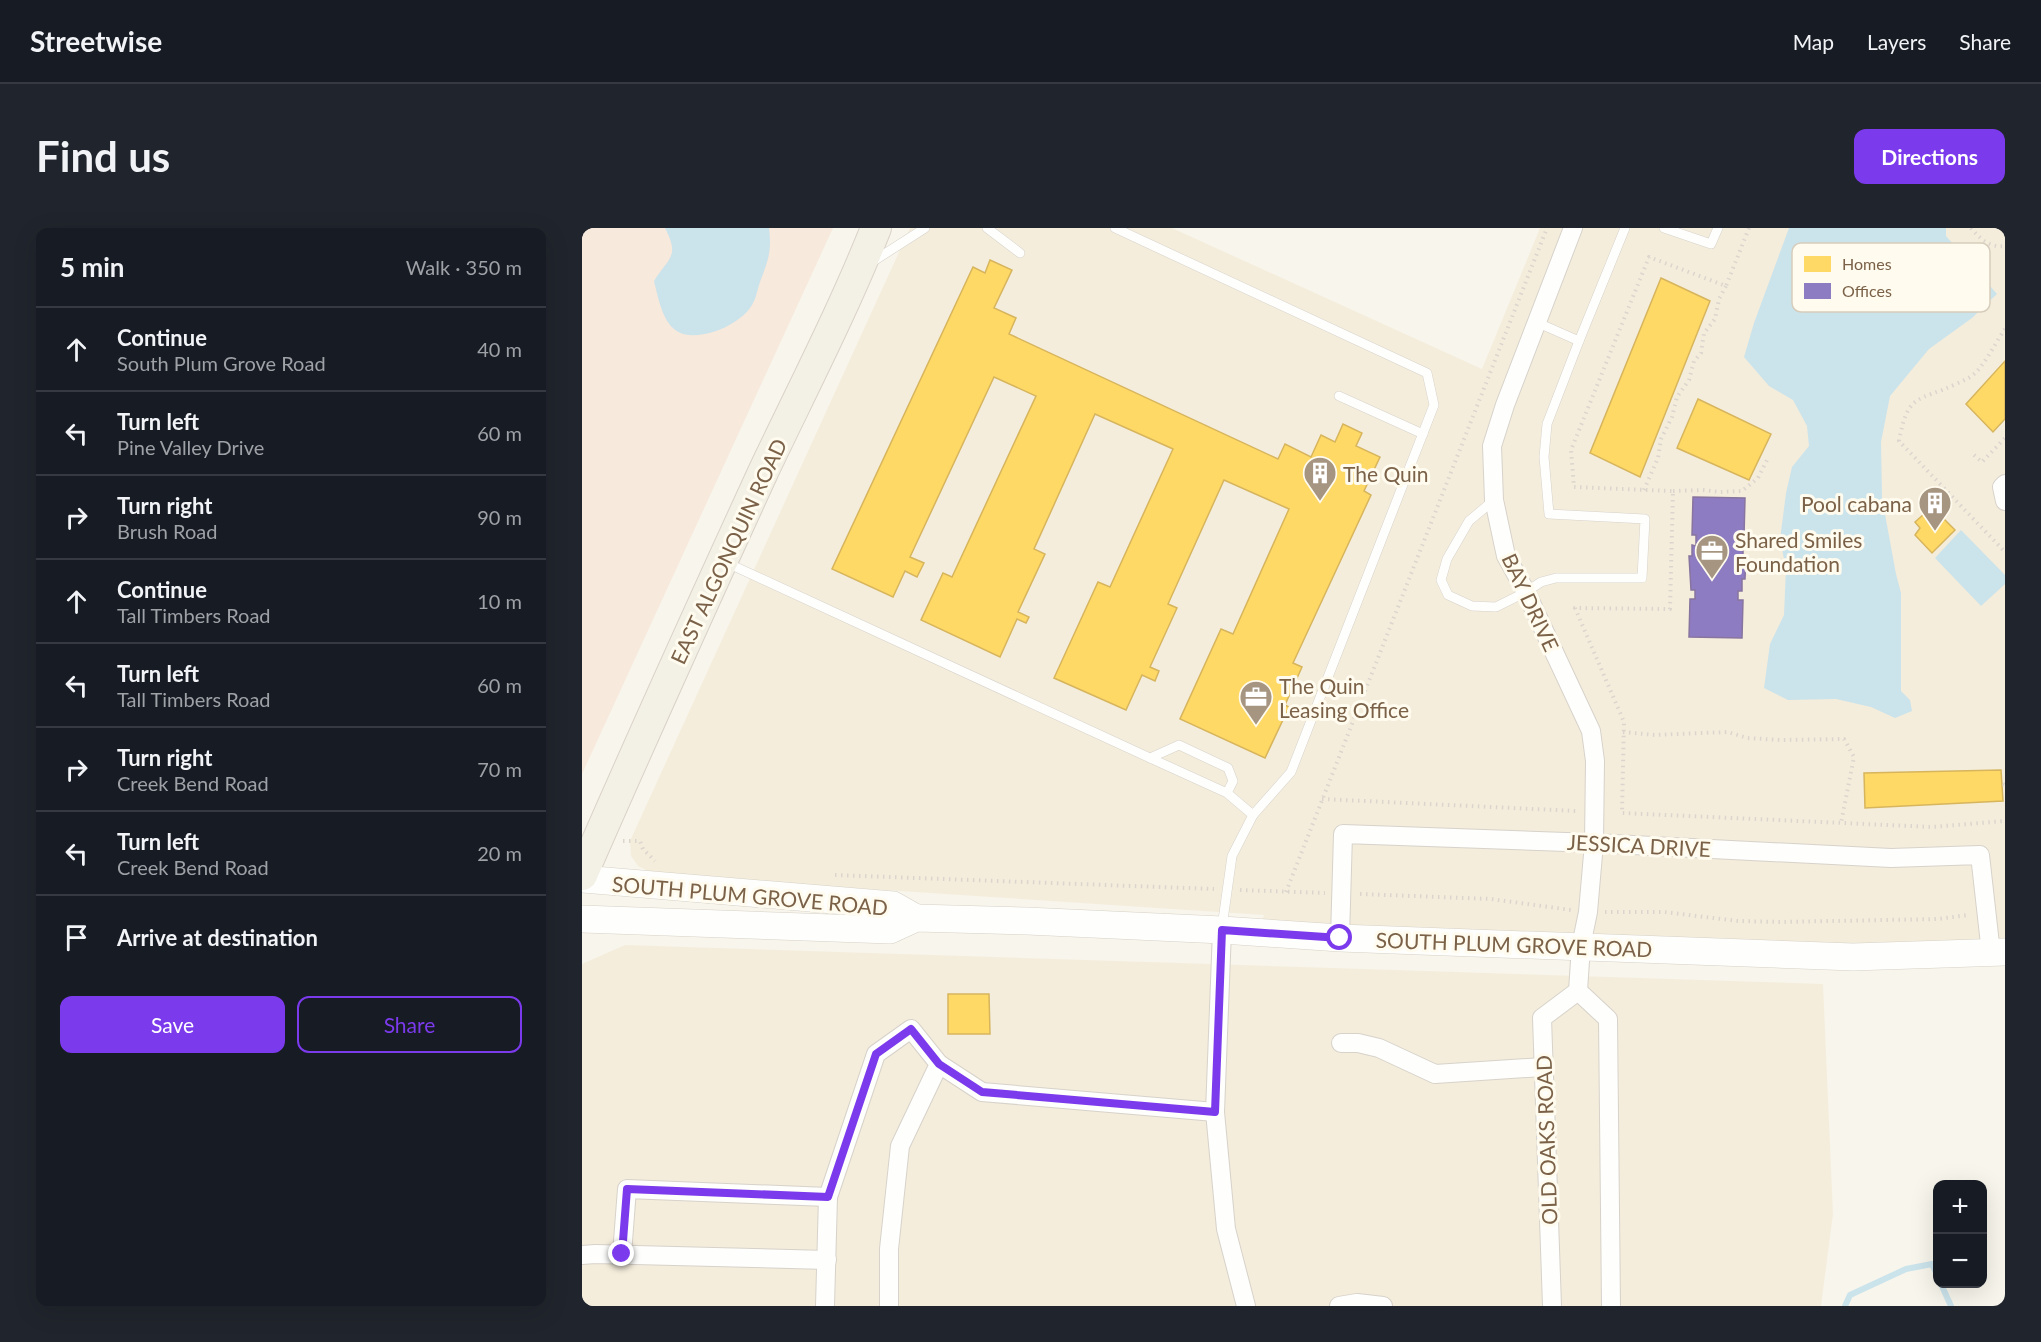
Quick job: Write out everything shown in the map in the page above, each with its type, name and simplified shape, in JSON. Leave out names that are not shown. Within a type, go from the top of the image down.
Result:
[{"type":"main road","name":"EAST ALGONQUIN ROAD","points":[[582,877],[723,561],[860,270],[876,228]]},
{"type":"street","name":"BAY DRIVE","points":[[1573,228],[1505,405],[1492,446],[1494,500],[1506,556],[1526,592],[1591,731],[1595,761],[1594,843],[1588,912],[1581,946]]},
{"type":"street","points":[[2005,484],[2002,486],[2005,501]]},
{"type":"street","name":"JESSICA DRIVE","points":[[1340,938],[1343,834],[1594,843],[1891,858],[1980,855],[1987,912],[1998,952]]},
{"type":"street","name":"SOUTH PLUM GROVE ROAD","points":[[582,877],[892,905],[916,918]]},
{"type":"street","name":"SOUTH PLUM GROVE ROAD","points":[[582,919],[890,930],[916,918],[1222,930],[1340,938],[1853,957],[1998,952]]},
{"type":"street","points":[[1222,930],[1215,1112],[1226,1229],[1246,1306]]},
{"type":"street","points":[[1581,946],[1578,992],[1608,1019],[1611,1306]]},
{"type":"street","name":"OLD OAKS ROAD","points":[[1552,1306],[1542,1018],[1578,992]]},
{"type":"street","points":[[825,1306],[828,1197],[876,1054],[911,1029],[939,1064],[982,1092],[1215,1112]]},
{"type":"street","points":[[1341,1043],[1358,1043],[1379,1048],[1435,1074],[1543,1067]]},
{"type":"street","points":[[889,1306],[889,1249],[900,1146],[939,1064]]},
{"type":"street","points":[[622,1254],[627,1189],[828,1197]]},
{"type":"street","points":[[582,1255],[622,1254],[827,1260]]},
{"type":"street","points":[[1339,1306],[1357,1303],[1383,1306]]},
{"type":"lane","points":[[860,270],[926,228]]},
{"type":"lane","points":[[987,228],[1020,253]]},
{"type":"lane","points":[[1115,228],[1427,373],[1434,405],[1291,772],[1253,815],[1232,856],[1222,930]]},
{"type":"lane","points":[[1494,500],[1469,521],[1447,559],[1441,580],[1448,595],[1472,606],[1496,607],[1541,582],[1556,578],[1642,579],[1645,519],[1549,514],[1544,457],[1547,424],[1625,228]]},
{"type":"lane","points":[[1664,228],[1710,244],[1718,228]]},
{"type":"lane","points":[[1536,322],[1579,341]]},
{"type":"lane","points":[[1339,396],[1423,434]]},
{"type":"lane","points":[[723,561],[1227,793],[1253,815]]},
{"type":"lane","points":[[1150,758],[1179,745],[1228,768],[1233,781],[1227,793]]},
{"type":"path","points":[[1286,892],[1547,228]]},
{"type":"path","points":[[1644,490],[1658,458],[1661,439],[1672,417],[1677,397],[1689,380],[1694,361],[1701,353],[1704,333],[1715,319],[1719,299],[1749,228]]},
{"type":"path","points":[[1971,228],[1980,239],[1988,243]]},
{"type":"path","points":[[1990,244],[1996,247],[2005,246]]},
{"type":"path","points":[[1726,286],[1649,257],[1571,450],[1574,487],[1742,491],[1758,478],[1767,460]]},
{"type":"path","points":[[2005,329],[1980,368],[1971,377],[1946,389],[1920,397],[1910,406],[1902,422],[1899,441],[2005,552]]},
{"type":"path","points":[[1974,455],[1982,462],[2005,438]]},
{"type":"path","points":[[1622,813],[1624,722],[1575,608],[1670,609],[1673,491]]},
{"type":"path","points":[[1623,732],[1655,735],[1728,732],[1747,738],[1780,740],[1844,739],[1854,757],[1841,823]]},
{"type":"path","points":[[1322,799],[1932,827],[2004,821],[2005,819]]},
{"type":"path","points":[[640,841],[648,854],[660,865]]},
{"type":"shaded area","points":[[582,228],[833,228],[582,774]]},
{"type":"shaded area","points":[[910,228],[1172,228],[1482,369],[1540,228],[2005,228],[2005,952],[1258,932],[1264,915],[656,875],[638,866],[631,856],[630,841]]},
{"type":"shaded area","points":[[625,945],[1823,984],[1833,1214],[1821,1306],[582,1306],[582,964]]},
{"type":"water","points":[[665,228],[769,228],[770,250],[754,302],[735,322],[716,331],[688,335],[679,332],[665,318],[654,281],[671,256],[672,245]]},
{"type":"water","points":[[1789,228],[1946,228],[1946,236],[1952,243],[1792,243],[1792,312],[1978,312],[1929,349],[1890,396],[1881,442],[1882,498],[1901,593],[1901,691],[1910,700],[1912,711],[1895,718],[1871,707],[1836,699],[1788,700],[1764,688],[1770,644],[1784,615],[1786,568],[1780,540],[1786,493],[1792,467],[1809,446],[1807,426],[1793,400],[1769,386],[1744,357]]},
{"type":"water","points":[[1990,286],[1997,294],[1990,301]]},
{"type":"water","points":[[1961,530],[2005,575],[2005,584],[1981,606],[1935,558]]},
{"type":"building: Homes","name":"The Quin","points":[[990,260],[1012,270],[994,308],[1016,318],[1009,334],[1278,459],[1285,444],[1311,457],[1321,435],[1335,442],[1343,424],[1362,433],[1356,446],[1380,457],[1364,491],[1371,495],[1293,663],[1302,667],[1285,705],[1289,707],[1265,758],[1180,719],[1221,629],[1233,634],[1289,509],[1224,480],[1168,604],[1177,608],[1150,667],[1159,671],[1155,681],[1142,675],[1126,710],[1054,678],[1098,582],[1110,587],[1173,449],[1095,414],[1034,549],[1045,554],[1018,612],[1029,617],[1026,623],[1017,619],[1000,657],[921,620],[943,573],[952,577],[1036,396],[994,377],[910,557],[924,563],[917,577],[905,571],[893,597],[832,569],[973,267],[985,273]]},
{"type":"building: Homes","points":[[1661,278],[1710,301],[1640,477],[1590,453]]},
{"type":"building: Homes","points":[[2005,361],[2005,419],[1993,432],[1966,404]]},
{"type":"building: Homes","points":[[1698,399],[1771,434],[1749,480],[1677,448]]},
{"type":"building: Homes","name":"Pool cabana","points":[[1932,507],[1955,530],[1932,553],[1915,535],[1920,528],[1915,522]]},
{"type":"building: Homes","points":[[2001,770],[2003,801],[1865,808],[1864,773]]},
{"type":"building: Homes","points":[[948,994],[989,994],[990,1034],[948,1034]]},
{"type":"building: Offices","points":[[1693,497],[1745,498],[1744,536],[1739,536],[1739,546],[1743,546],[1743,557],[1746,557],[1745,579],[1742,579],[1742,591],[1738,591],[1738,600],[1743,600],[1742,638],[1689,637],[1690,599],[1695,599],[1695,590],[1691,590],[1689,556],[1692,556],[1692,545],[1696,546],[1696,535],[1692,535]]},
{"type":"waterway","points":[[1845,1306],[1850,1295],[1906,1269],[1932,1264],[1933,1266]]},
{"type":"waterway","points":[[1943,1288],[1951,1306]]},
{"type":"place","name":"The Quin","points":[[1320,502]]},
{"type":"place","name":"Pool cabana","points":[[1935,532]]},
{"type":"place","name":"Shared Smiles Foundation","points":[[1712,580]]},
{"type":"place","name":"The Quin Leasing Office","points":[[1256,726]]},
{"type":"route","points":[[622,1254],[627,1189],[828,1197],[876,1054],[911,1029],[939,1064],[982,1092],[1215,1112],[1222,930],[1340,938]]}]
